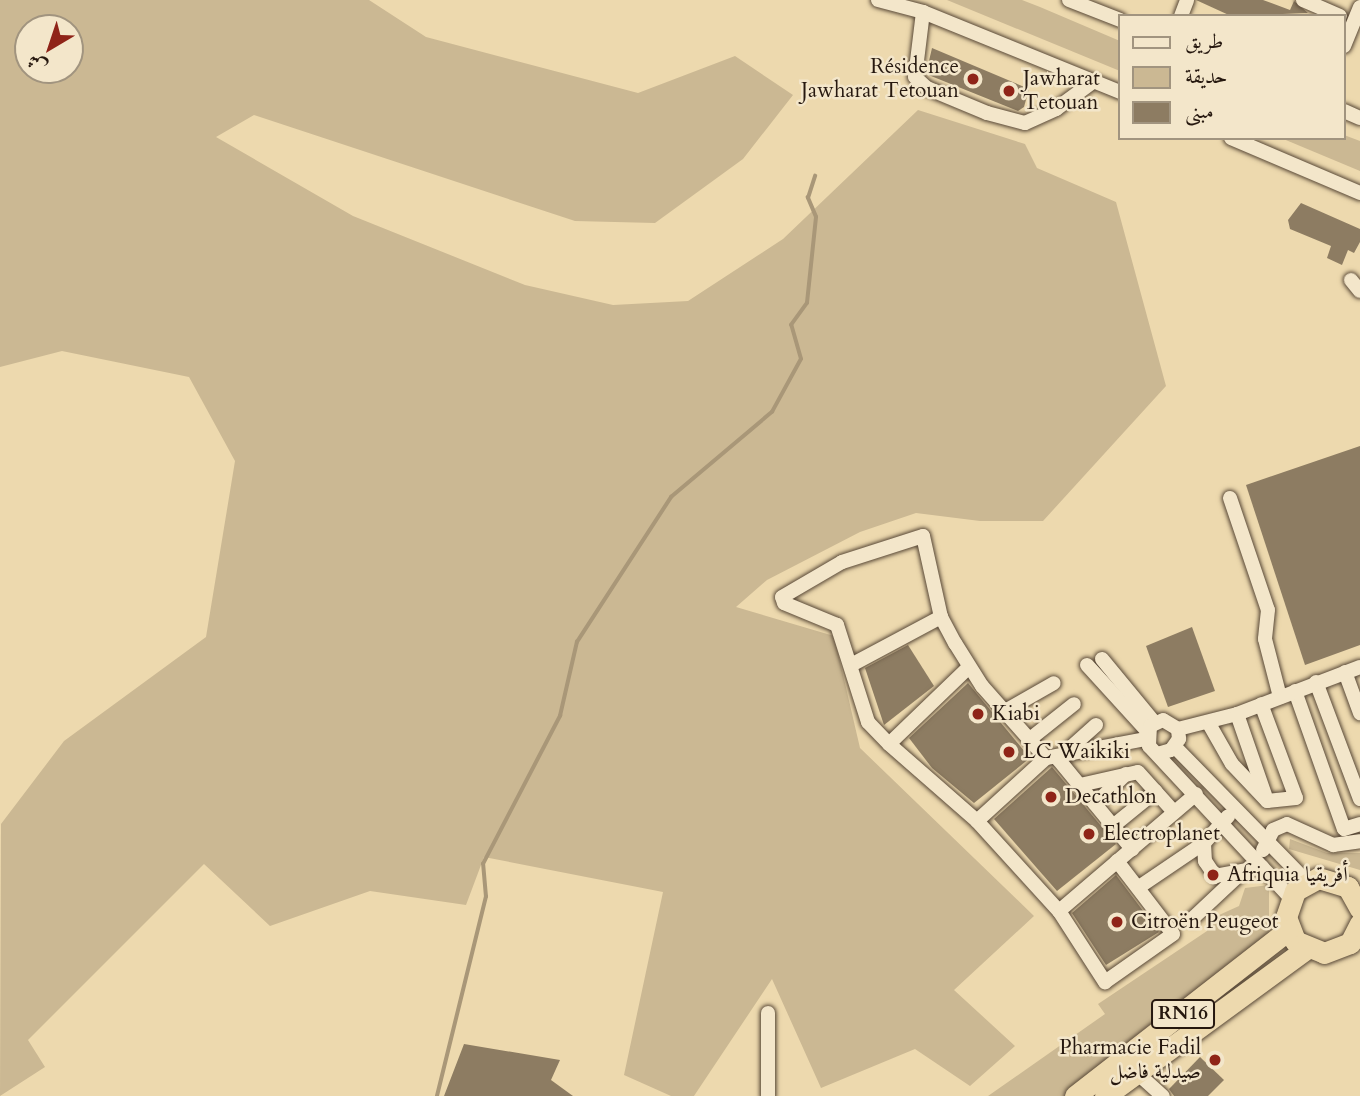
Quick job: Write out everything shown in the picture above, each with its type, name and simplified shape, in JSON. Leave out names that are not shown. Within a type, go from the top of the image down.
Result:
[{"type":"highway","points":[[1360,909],[1354,884],[1326,878],[1307,882],[1290,897],[1288,930],[1306,949],[1334,952],[1350,943],[1360,926]]},
{"type":"highway","name":"RN16","points":[[1075,1096],[1288,930]]},
{"type":"highway","name":"RN16","points":[[1105,1096],[1306,949]]},
{"type":"street","points":[[878,0],[923,12],[1118,91]]},
{"type":"street","points":[[1069,0],[1118,19]]},
{"type":"street","points":[[1303,0],[1336,14]]},
{"type":"street","points":[[1346,37],[1350,20],[1360,7]]},
{"type":"street","points":[[923,12],[915,77],[927,88],[987,113],[1025,123],[1056,109],[1094,81]]},
{"type":"street","points":[[1236,140],[1360,192]]},
{"type":"street","points":[[1360,280],[1350,279],[1360,290]]},
{"type":"street","points":[[1230,498],[1268,610],[1265,639],[1280,697]]},
{"type":"street","points":[[1117,861],[1173,934],[1108,981],[1098,977],[1059,911],[977,821],[867,722],[853,664],[837,625],[784,603],[787,590],[842,562],[919,535],[928,548],[941,617],[969,667],[1030,739],[1080,785],[1132,849]]},
{"type":"street","points":[[853,664],[941,617]]},
{"type":"street","points":[[1102,659],[1149,731]]},
{"type":"street","points":[[1087,665],[1168,750],[1307,882]]},
{"type":"street","points":[[889,744],[969,667]]},
{"type":"street","points":[[1052,759],[1149,731],[1163,720],[1178,729],[1208,722],[1360,667]]},
{"type":"street","points":[[1345,672],[1360,713]]},
{"type":"street","points":[[1316,682],[1360,799]]},
{"type":"street","points":[[1005,711],[1054,683]]},
{"type":"street","points":[[1295,691],[1344,829],[1360,824]]},
{"type":"street","points":[[1030,739],[1074,704]]},
{"type":"street","points":[[1261,704],[1296,798],[1267,801]]},
{"type":"street","points":[[1237,713],[1267,801]]},
{"type":"street","points":[[1208,722],[1232,764],[1267,801]]},
{"type":"street","points":[[977,821],[1096,725]]},
{"type":"street","points":[[1168,750],[1178,729]]},
{"type":"street","points":[[1168,750],[1196,794],[1290,897]]},
{"type":"street","points":[[1080,785],[1138,772],[1174,812]]},
{"type":"street","points":[[1095,804],[1125,774]]},
{"type":"street","points":[[1113,826],[1156,791]]},
{"type":"street","points":[[1059,911],[1196,794]]},
{"type":"street","points":[[1139,887],[1205,844],[1221,822],[1234,810]]},
{"type":"street","points":[[1192,919],[1238,876],[1259,863],[1273,831],[1287,824],[1333,845],[1360,841]]},
{"type":"street","points":[[1205,844],[1211,873],[1238,876]]},
{"type":"street","points":[[768,1013],[768,1096]]},
{"type":"street","points":[[1136,1072],[1163,1096]]},
{"type":"green space","points":[[0,0],[369,0],[426,37],[638,93],[735,56],[793,95],[743,159],[655,223],[575,221],[254,115],[216,137],[353,216],[525,285],[613,305],[688,301],[783,239],[918,110],[1025,144],[1037,168],[1116,202],[1166,386],[1043,521],[980,521],[916,513],[860,532],[767,580],[736,607],[834,636],[860,748],[1034,916],[954,990],[1015,1046],[970,1086],[915,1049],[821,1088],[772,979],[694,1096],[671,1096],[624,1075],[663,892],[484,857],[466,905],[370,891],[270,926],[204,864],[28,1040],[45,1067],[0,1096],[1,824],[64,741],[206,637],[235,461],[189,377],[62,351],[0,367]]},
{"type":"green space","points":[[947,0],[1022,0],[1040,7],[1118,40],[1118,70]]},
{"type":"green space","points":[[1346,136],[1360,141],[1360,171],[1286,140],[1346,140]]},
{"type":"green space","points":[[1290,839],[1327,853],[1360,853],[1360,870],[1289,849]]},
{"type":"green space","points":[[1269,885],[1269,933],[1066,1096],[988,1096],[1105,1014],[1098,1004],[1207,931],[1208,920],[1239,906],[1245,888]]},
{"type":"building","points":[[1196,0],[1263,0],[1290,10],[1294,1],[1308,13],[1282,14],[1227,14]]},
{"type":"building","points":[[932,48],[1029,89],[1024,107],[1018,111],[926,74]]},
{"type":"building","points":[[1301,203],[1360,229],[1360,242],[1354,253],[1348,250],[1342,265],[1327,258],[1331,246],[1290,229],[1288,220]]},
{"type":"building","points":[[1360,446],[1360,645],[1305,665],[1246,485]]},
{"type":"building","points":[[1192,627],[1215,691],[1168,707],[1146,646]]},
{"type":"building","points":[[908,645],[934,686],[884,725],[865,668]]},
{"type":"building","points":[[968,683],[1030,758],[974,803],[932,768],[909,738]]},
{"type":"building","points":[[1052,767],[1116,844],[1057,891],[994,819]]},
{"type":"building","name":"Citroën Peugeot","points":[[1116,875],[1159,932],[1106,965],[1072,913]]},
{"type":"building","points":[[464,1044],[560,1060],[551,1080],[573,1096],[444,1096]]},
{"type":"building","points":[[1200,1057],[1224,1080],[1208,1096],[1174,1096],[1169,1089]]},
{"type":"waterway","points":[[437,1096],[486,897],[483,864],[560,716],[577,642],[671,497],[772,412],[801,359],[791,325],[807,303],[816,217],[808,198],[815,176]]},
{"type":"place","name":"Résidence Jawharat Tetouan","points":[[973,79]]},
{"type":"place","name":"Jawharat Tetouan","points":[[1009,91]]},
{"type":"place","name":"Kiabi","points":[[978,714]]},
{"type":"place","name":"LC Waikiki","points":[[1009,752]]},
{"type":"place","name":"Decathlon","points":[[1051,797]]},
{"type":"place","name":"Electroplanet","points":[[1089,834]]},
{"type":"place","name":"Afriquia أفريقيا","points":[[1213,875]]},
{"type":"place","name":"Citroën Peugeot","points":[[1117,922]]},
{"type":"place","name":"Pharmacie Fadil صيدلية فاضل","points":[[1215,1060]]}]
